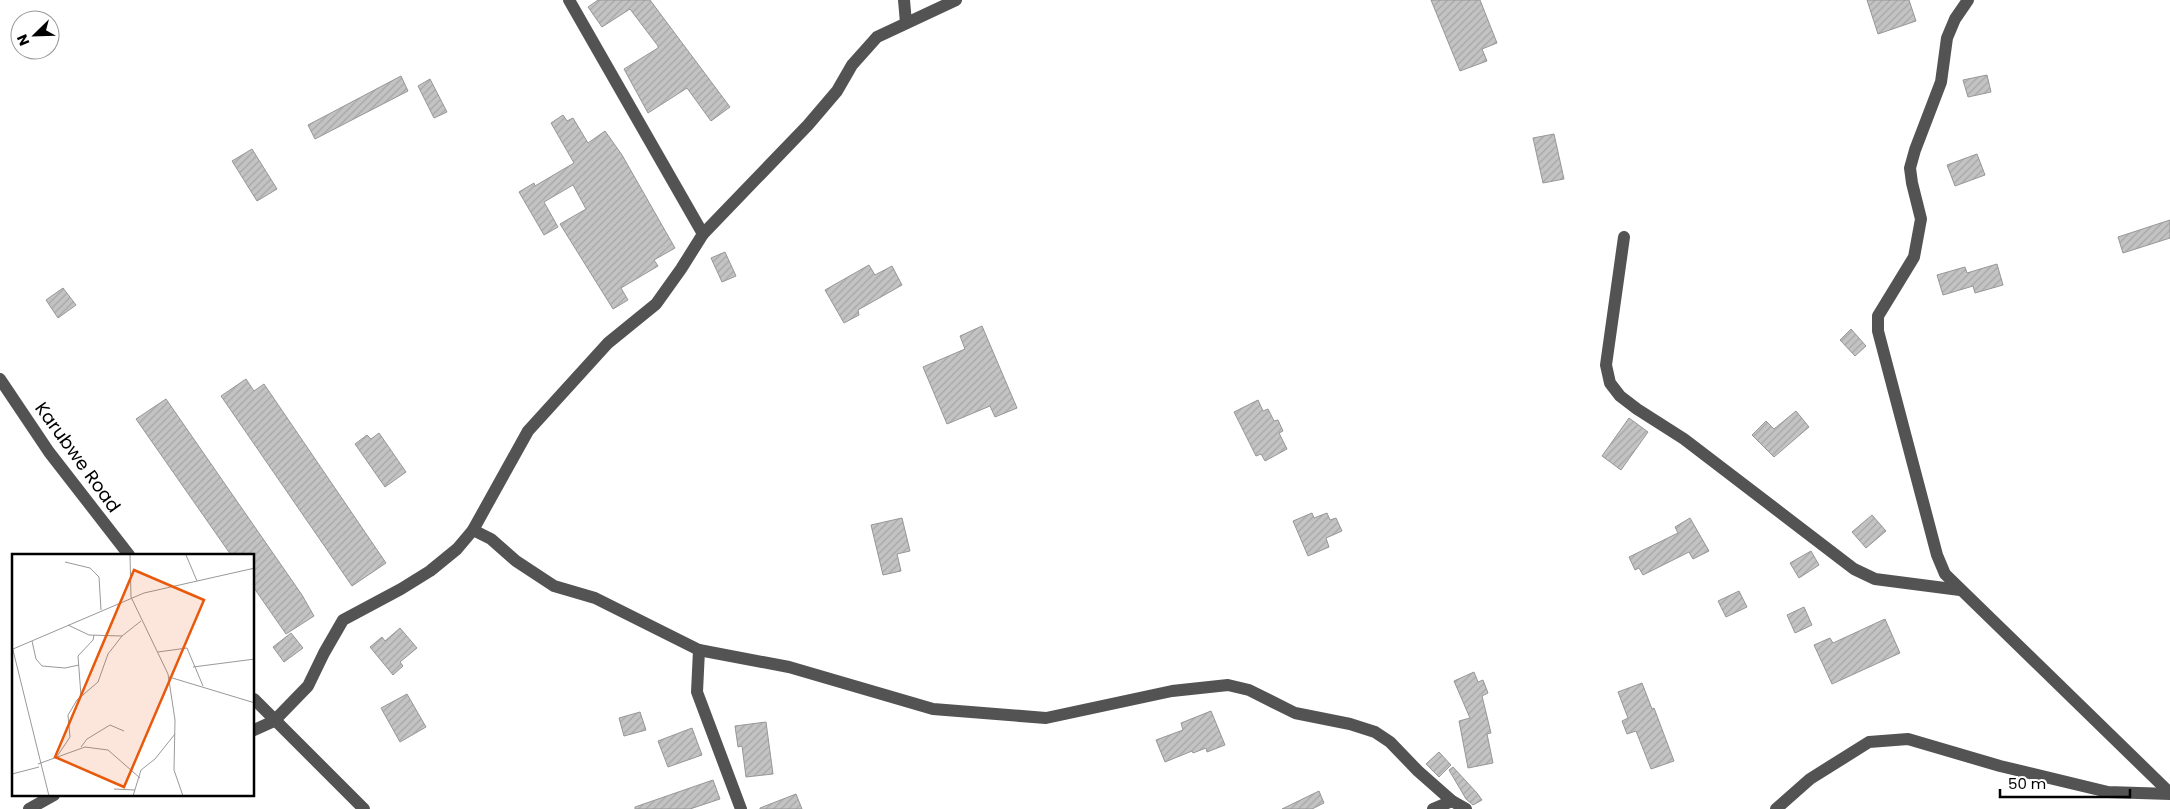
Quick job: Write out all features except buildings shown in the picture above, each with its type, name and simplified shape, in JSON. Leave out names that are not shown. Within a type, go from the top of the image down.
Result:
[{"type":"street","points":[[569,0],[592,44],[703,234]]},
{"type":"street","points":[[904,0],[906,23]]},
{"type":"street","points":[[255,730],[274,721],[308,686],[343,620],[430,571],[457,549],[473,530],[528,431],[608,343],[656,304],[703,234],[808,125],[837,91],[852,65],[877,37],[956,0]]},
{"type":"street","points":[[1968,0],[1955,19],[1948,38],[1942,82],[1915,150],[1910,168],[1921,219],[1914,257],[1878,316],[1878,332],[1938,555],[1945,574],[2170,793]]},
{"type":"street","points":[[1624,237],[1606,365],[1610,383],[1620,396],[1637,409],[1684,438],[1854,569],[1875,578],[1960,590]]},
{"type":"street","name":"Karubwe Road","points":[[0,379],[49,452],[128,554]]},
{"type":"street","points":[[473,530],[491,539],[516,561],[554,586],[595,598],[699,650],[789,667],[933,709],[1046,718],[1172,691],[1228,685],[1249,690],[1295,713],[1350,724],[1375,732],[1390,742],[1418,771],[1452,801],[1466,809]]},
{"type":"street","points":[[699,650],[697,692],[741,809]]},
{"type":"street","points":[[255,700],[364,809]]},
{"type":"street","points":[[1776,809],[1810,779],[1869,742],[1908,740],[2000,766],[2108,792],[2170,793]]},
{"type":"street","points":[[29,809],[52,796]]},
{"type":"street","points":[[1433,809],[1452,801]]}]
